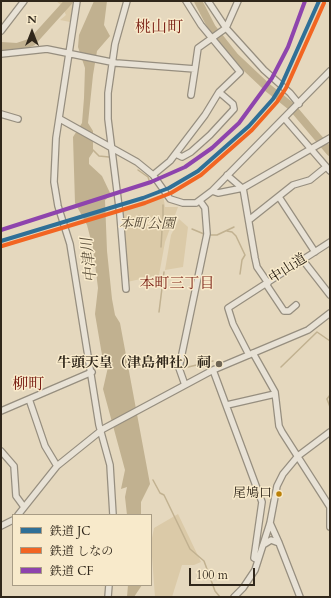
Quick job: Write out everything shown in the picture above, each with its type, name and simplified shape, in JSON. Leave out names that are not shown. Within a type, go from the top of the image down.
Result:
[{"type":"street","points":[[1,31],[24,1]]},
{"type":"street","points":[[77,1],[63,121],[54,155],[55,188],[70,244],[102,430],[112,474],[113,514]]},
{"type":"street","points":[[126,289],[120,215],[109,147],[108,93],[111,62],[127,1]]},
{"type":"street","points":[[152,175],[164,167],[176,154],[205,115],[219,92],[240,72],[186,1]]},
{"type":"street","points":[[208,1],[225,28],[264,70],[290,93],[298,105]]},
{"type":"street","points":[[191,95],[198,48],[225,28],[238,1]]},
{"type":"street","points":[[1,54],[47,49],[111,62],[195,69]]},
{"type":"street","points":[[63,121],[137,162],[152,175],[170,199],[189,204],[200,201],[212,191],[330,71]]},
{"type":"street","points":[[176,154],[182,158],[191,152],[232,112],[233,104],[219,92]]},
{"type":"street","points":[[1,114],[18,119]]},
{"type":"street","points":[[249,220],[293,185],[310,180],[328,169],[314,148],[287,116]]},
{"type":"street","points":[[212,191],[218,193],[242,188],[328,139]]},
{"type":"street","points":[[227,175],[242,188],[257,266],[284,311],[289,311],[296,305]]},
{"type":"street","points":[[279,197],[315,252]]},
{"type":"street","points":[[185,385],[179,368],[206,234],[205,208],[200,201]]},
{"type":"street","name":"中山道","points":[[251,354],[228,311],[228,308],[330,242]]},
{"type":"street","points":[[302,259],[330,295]]},
{"type":"street","points":[[19,514],[57,466],[102,430],[213,370],[308,330],[330,313]]},
{"type":"street","points":[[251,354],[275,394],[279,426],[330,507],[330,527]]},
{"type":"street","points":[[213,370],[262,502],[254,558],[258,560]]},
{"type":"street","points":[[1,411],[92,372]]},
{"type":"street","points":[[227,406],[275,394]]},
{"type":"street","points":[[29,399],[45,446],[57,466]]},
{"type":"street","points":[[235,596],[250,579],[258,560],[270,523],[277,486],[283,474],[298,456],[329,434]]},
{"type":"street","points":[[1,451],[14,466],[16,496],[24,507]]},
{"type":"street","points":[[1,526],[12,520]]},
{"type":"street","points":[[270,523],[300,597]]},
{"type":"street","points":[[263,545],[271,540],[279,543]]},
{"type":"street","points":[[108,597],[109,586]]},
{"type":"green space","points":[[56,1],[74,1],[70,22],[60,20],[66,15],[61,5]]},
{"type":"green space","name":"本町公園","points":[[163,194],[165,207],[178,207],[165,242],[159,275],[127,282],[123,208]]},
{"type":"green space","name":"本町公園","points":[[179,219],[188,227],[183,267],[165,270],[171,235]]},
{"type":"green space","points":[[178,514],[201,562],[194,565],[182,565],[172,597],[155,597],[152,556],[152,538],[154,528]]},
{"type":"shaded area","points":[[94,1],[107,1],[104,25],[110,36],[97,51],[93,75],[88,123],[93,131],[93,152],[89,158],[89,164],[102,176],[111,195],[105,200],[107,251],[112,299],[115,315],[120,323],[150,484],[141,502],[141,514],[127,514],[125,497],[127,487],[121,489],[125,470],[103,389],[108,367],[102,355],[95,314],[98,288],[93,248],[87,225],[75,203],[73,137],[82,123],[85,68],[78,47],[79,35]]},
{"type":"shaded area","points":[[128,586],[141,586],[134,597],[127,597]]},
{"type":"waterway","points":[[1,46],[17,47],[32,42],[69,1]]},
{"type":"waterway","points":[[198,1],[212,28],[235,57],[268,88],[292,107],[330,152]]},
{"type":"waterway","points":[[92,149],[99,156],[109,157]]},
{"type":"waterway","points":[[138,170],[148,177],[149,180]]},
{"type":"waterway","points":[[163,205],[163,227]]},
{"type":"waterway","points":[[252,221],[253,233]]},
{"type":"waterway","points":[[208,235],[217,235],[234,227]]},
{"type":"waterway","points":[[192,229],[204,234]]},
{"type":"waterway","points":[[161,247],[162,230]]},
{"type":"waterway","points":[[227,231],[232,232],[236,236],[245,255],[242,260],[240,274]]},
{"type":"waterway","points":[[159,312],[164,272]]},
{"type":"waterway","points":[[281,367],[317,332],[330,341]]},
{"type":"waterway","points":[[180,369],[213,361]]},
{"type":"waterway","points":[[330,370],[330,376]]},
{"type":"waterway","points":[[330,395],[327,399],[330,407]]},
{"type":"waterway","points":[[153,480],[160,493],[164,495],[190,549],[204,561],[215,591],[220,597]]},
{"type":"rail line","name":"CF","points":[[1,230],[151,182],[185,167],[212,148],[239,123],[272,78],[288,47],[305,1]]},
{"type":"rail line","name":"JC","points":[[1,241],[143,198],[169,188],[198,171],[249,126],[273,99],[281,86],[319,1]]},
{"type":"rail line","name":"しなの","points":[[2,246],[145,203],[171,193],[201,175],[252,130],[277,102],[286,88],[324,3]]},
{"type":"place","name":"牛頭天皇（津島神社）祠","points":[[219,364]]},
{"type":"place","name":"尾鳩口","points":[[279,494]]},
{"type":"district","name":"桃山町","points":[[159,28]]},
{"type":"district","name":"本町三丁目","points":[[177,285]]},
{"type":"district","name":"柳町","points":[[28,385]]},
{"type":"water label","name":"中津川","points":[[90,260]]}]
